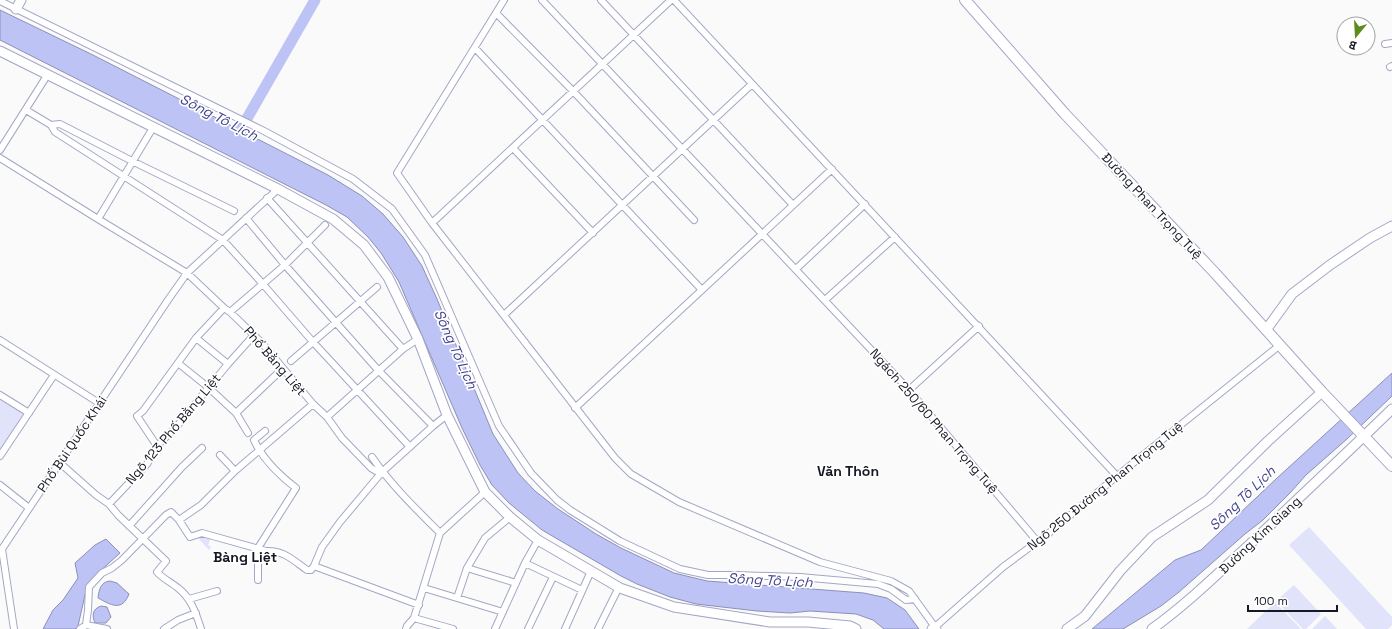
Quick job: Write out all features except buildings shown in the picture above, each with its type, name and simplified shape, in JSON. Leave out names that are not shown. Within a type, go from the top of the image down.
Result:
[{"type":"main road","name":"Đường Phan Trọng Tuệ","points":[[965,0],[1065,114],[1215,273],[1322,392],[1362,434]]},
{"type":"main road","points":[[1362,434],[1391,463]]},
{"type":"street","points":[[16,9],[21,0]]},
{"type":"street","points":[[504,0],[397,173],[432,223],[615,458],[631,474],[679,502],[820,562],[891,581],[909,591],[934,628]]},
{"type":"street","name":"Ngách 250/60 Phan Trọng Tuệ","points":[[542,0],[909,390],[1037,541]]},
{"type":"street","points":[[601,0],[793,205]]},
{"type":"street","points":[[432,223],[671,0]]},
{"type":"street","points":[[674,0],[1117,476]]},
{"type":"street","points":[[0,1],[270,135],[353,179],[392,208],[425,255],[499,426],[532,473],[557,500],[570,510],[620,541],[680,569],[708,575],[800,577],[878,584],[891,589],[906,600],[915,599]]},
{"type":"street","points":[[496,13],[573,91],[694,220]]},
{"type":"street","points":[[475,48],[702,290]]},
{"type":"street","points":[[0,51],[154,126],[278,189],[333,219],[364,245],[388,277],[418,339],[447,415],[486,492],[510,517],[538,540],[619,587],[674,607],[770,622],[808,622],[850,626],[856,629]]},
{"type":"street","points":[[0,150],[48,74]]},
{"type":"street","points":[[504,315],[752,84]]},
{"type":"street","points":[[26,110],[50,125],[55,132],[223,240],[313,342],[410,447]]},
{"type":"street","points":[[50,125],[60,124],[234,211]]},
{"type":"street","points":[[98,219],[123,175],[154,126]]},
{"type":"street","points":[[513,148],[593,233]]},
{"type":"street","name":"Phố Bằng Liệt","points":[[0,158],[187,273],[254,336],[313,404],[327,417],[342,438],[371,468],[382,472],[440,533]]},
{"type":"street","points":[[576,408],[832,170]]},
{"type":"street","name":"Phố Bùi Quốc Khái","points":[[14,629],[1,548],[187,273],[278,189]]},
{"type":"street","points":[[267,198],[309,242],[359,301],[403,349]]},
{"type":"street","points":[[796,269],[865,204]]},
{"type":"street","points":[[246,218],[285,265],[378,370],[433,426]]},
{"type":"street","points":[[230,312],[262,283],[285,265],[325,225]]},
{"type":"street","points":[[1266,330],[1292,294],[1330,265],[1370,238],[1392,226]]},
{"type":"street","points":[[827,302],[895,237]]},
{"type":"street","points":[[291,361],[377,287]]},
{"type":"street","points":[[157,446],[137,416],[143,411],[196,338],[224,308]]},
{"type":"street","points":[[909,390],[979,326]]},
{"type":"street","name":"Ngõ 123 Phố Bằng Liệt","points":[[109,504],[147,464],[157,446],[177,426],[228,364],[254,336]]},
{"type":"street","points":[[196,338],[228,364]]},
{"type":"street","points":[[327,417],[378,370],[403,349],[418,339]]},
{"type":"street","points":[[0,340],[99,403]]},
{"type":"street","name":"Ngõ 250 Đường Phan Trọng Tuệ","points":[[934,628],[1003,567],[1280,345]]},
{"type":"street","points":[[178,363],[209,388],[236,413],[248,433]]},
{"type":"street","points":[[236,413],[278,372],[285,372]]},
{"type":"street","points":[[0,456],[54,375]]},
{"type":"street","points":[[1067,629],[1085,616],[1120,571],[1152,537],[1208,500],[1268,441],[1322,392]]},
{"type":"street","points":[[0,395],[29,414]]},
{"type":"street","points":[[179,520],[201,505],[235,471],[313,404]]},
{"type":"street","name":"Đường Kim Giang","points":[[1152,629],[1170,616],[1200,590],[1362,434],[1392,409]]},
{"type":"street","points":[[107,629],[83,627],[89,587],[102,573],[112,568],[166,515],[171,512],[179,520],[190,537],[202,533],[229,542],[266,551],[274,551],[288,556],[307,570],[311,570],[322,547],[340,522],[382,472],[447,415]]},
{"type":"street","points":[[258,580],[258,548],[296,488],[278,474],[259,451],[254,440],[265,431]]},
{"type":"street","points":[[129,526],[182,467],[202,448]]},
{"type":"street","points":[[220,455],[235,471]]},
{"type":"street","points":[[372,457],[382,472]]},
{"type":"street","points":[[60,462],[96,495],[109,504],[129,526],[166,561],[157,572],[161,577],[178,588],[189,599],[196,613],[201,629]]},
{"type":"street","points":[[0,485],[29,508]]},
{"type":"street","points":[[406,629],[414,618],[419,605],[440,533],[486,492]]},
{"type":"street","points":[[458,598],[466,568],[485,538],[510,517]]},
{"type":"street","points":[[495,629],[525,563],[538,540]]},
{"type":"street","points":[[525,563],[582,590]]},
{"type":"street","points":[[314,566],[419,605]]},
{"type":"street","points":[[466,568],[516,582]]},
{"type":"street","points":[[564,629],[591,572]]},
{"type":"street","points":[[528,629],[553,577]]},
{"type":"street","points":[[598,629],[619,587]]},
{"type":"street","points":[[424,588],[503,612]]},
{"type":"street","points":[[189,599],[217,591]]},
{"type":"street","points":[[164,629],[178,620],[196,613]]},
{"type":"street","points":[[414,618],[453,629]]},
{"type":"shaded area","points":[[0,395],[29,413],[0,456]]},
{"type":"shaded area","points":[[1309,527],[1392,617],[1392,625],[1388,629],[1366,629],[1289,545]]},
{"type":"shaded area","points":[[196,536],[211,538],[208,545],[211,547],[209,550]]},
{"type":"shaded area","points":[[1294,585],[1321,614],[1306,629],[1303,629],[1276,601]]},
{"type":"shaded area","points":[[1275,602],[1301,629],[1247,629]]},
{"type":"shaded area","points":[[1325,616],[1337,629],[1312,629]]},
{"type":"water","name":"Sông Tô Lịch","points":[[0,10],[93,55],[328,175],[362,196],[383,214],[403,237],[422,266],[493,434],[518,473],[535,491],[558,509],[596,534],[621,548],[674,573],[707,581],[864,593],[887,598],[905,610],[919,629],[884,629],[873,620],[856,614],[810,611],[790,613],[757,611],[696,604],[670,597],[637,584],[542,530],[509,503],[492,485],[480,465],[462,428],[399,282],[381,253],[368,237],[347,217],[326,205],[0,40]]},
{"type":"water","points":[[1392,373],[1392,396],[1347,439],[1306,475],[1263,520],[1179,592],[1161,606],[1123,629],[1092,629],[1175,560],[1201,550]]},
{"type":"water","points":[[106,539],[120,553],[98,573],[87,586],[78,626],[75,629],[43,629],[53,610],[63,600],[78,578],[75,563],[95,545]]},
{"type":"water","points":[[110,581],[117,583],[129,594],[126,600],[120,605],[112,605],[98,598],[101,586]]},
{"type":"water","points":[[101,606],[107,607],[111,617],[106,623],[95,623],[93,618],[94,611]]},
{"type":"waterway","name":"Sông Tô Lịch","points":[[234,141],[315,0]]},
{"type":"district","name":"Văn Thôn","points":[[848,471]]},
{"type":"district","name":"Bàng Liệt","points":[[245,557]]}]
